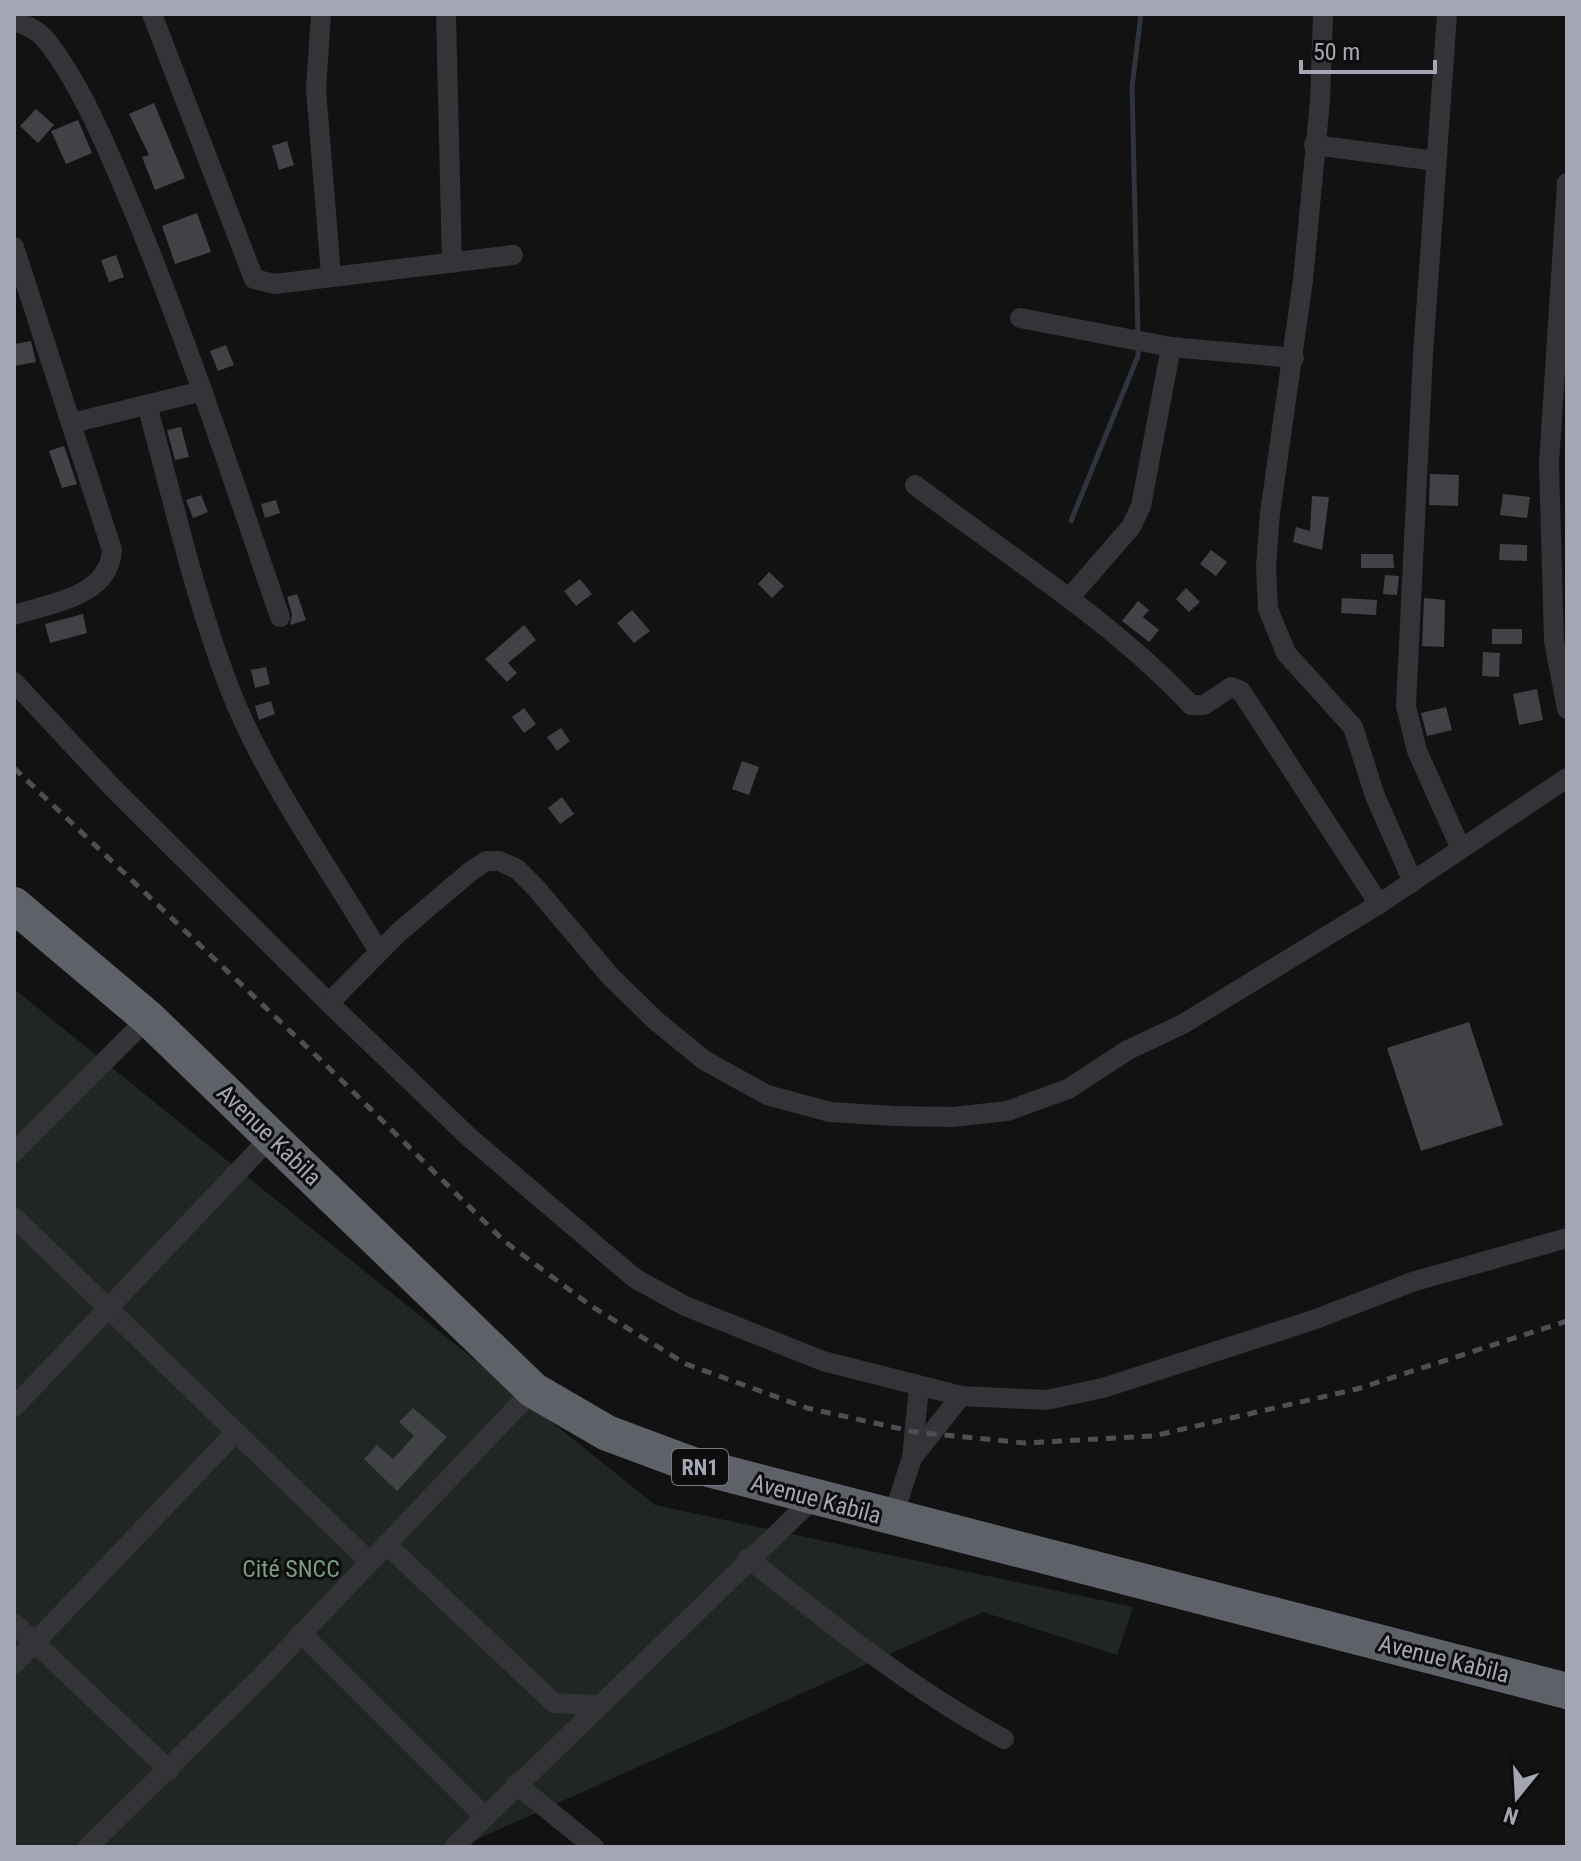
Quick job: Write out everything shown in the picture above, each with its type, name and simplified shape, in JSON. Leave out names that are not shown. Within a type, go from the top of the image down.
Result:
[{"type":"highway","name":"Avenue Kabila","points":[[16,909],[148,1018],[533,1390],[607,1433],[693,1465],[892,1519],[1567,1691]]},
{"type":"street","points":[[152,14],[251,274],[267,284],[331,275],[411,270],[513,255]]},
{"type":"street","points":[[321,14],[316,89],[331,275]]},
{"type":"street","points":[[446,14],[452,263]]},
{"type":"street","points":[[1323,14],[1320,101],[1294,358],[1270,513],[1266,566],[1268,609],[1286,653],[1353,727],[1361,743],[1375,796],[1413,882]]},
{"type":"street","points":[[1447,14],[1423,354],[1406,706],[1417,751],[1461,849]]},
{"type":"street","points":[[14,21],[33,28],[44,37],[85,104],[142,232],[203,391],[280,617]]},
{"type":"street","points":[[1314,145],[1436,161]]},
{"type":"street","points":[[1567,183],[1549,464],[1554,641],[1567,709]]},
{"type":"street","points":[[14,247],[112,550],[112,562],[103,580],[92,589],[14,615]]},
{"type":"street","points":[[1020,318],[1171,347],[1294,358]]},
{"type":"street","points":[[1071,596],[1131,527],[1141,506],[1171,347]]},
{"type":"street","points":[[72,423],[203,391]]},
{"type":"street","points":[[147,405],[199,598],[229,689],[307,835],[379,952]]},
{"type":"street","points":[[915,485],[1071,596],[1161,674],[1191,705],[1204,705],[1231,687],[1241,691],[1379,904]]},
{"type":"street","points":[[14,682],[111,786],[329,1003],[470,1138],[636,1279],[685,1306],[823,1361],[961,1396],[1046,1400],[1103,1388],[1316,1319],[1412,1282],[1567,1238]]},
{"type":"street","points":[[329,1003],[379,952],[471,871],[486,861],[499,861],[517,869],[610,976],[655,1020],[704,1060],[767,1095],[830,1112],[953,1117],[1007,1111],[1068,1089],[1128,1050],[1183,1024],[1255,982],[1341,924],[1413,882],[1567,778]]},
{"type":"street","points":[[14,1152],[148,1018]]},
{"type":"street","points":[[14,1407],[271,1137]]},
{"type":"street","points":[[14,1217],[370,1562]]},
{"type":"street","points":[[892,1519],[912,1458],[919,1387]]},
{"type":"street","points":[[88,1847],[169,1770],[533,1390]]},
{"type":"street","points":[[912,1458],[961,1396]]},
{"type":"street","points":[[14,1664],[235,1433]]},
{"type":"street","points":[[454,1847],[560,1740],[814,1498]]},
{"type":"street","points":[[386,1544],[554,1703],[560,1740]]},
{"type":"street","points":[[748,1558],[871,1652],[973,1723],[1004,1739]]},
{"type":"street","points":[[14,1623],[169,1770]]},
{"type":"street","points":[[301,1633],[485,1817]]},
{"type":"street","points":[[554,1703],[597,1705]]},
{"type":"street","points":[[516,1784],[594,1847]]},
{"type":"green space","name":"Cité SNCC","points":[[14,989],[655,1505],[1133,1607],[1117,1655],[983,1612],[460,1847],[14,1847]]},
{"type":"building","points":[[154,103],[185,178],[155,190],[142,157],[149,155],[129,114]]},
{"type":"building","points":[[36,109],[54,125],[38,143],[20,126]]},
{"type":"building","points":[[78,120],[92,153],[66,164],[51,131]]},
{"type":"building","points":[[287,141],[294,165],[279,170],[272,146]]},
{"type":"building","points":[[197,213],[211,252],[175,264],[162,226]]},
{"type":"building","points":[[116,255],[124,277],[109,282],[101,260]]},
{"type":"building","points":[[31,341],[36,362],[14,366],[14,344]]},
{"type":"building","points":[[226,345],[234,365],[218,371],[210,351]]},
{"type":"building","points":[[181,427],[189,457],[175,460],[167,430]]},
{"type":"building","points":[[64,446],[77,484],[62,488],[49,451]]},
{"type":"building","points":[[1430,474],[1459,475],[1458,506],[1429,505]]},
{"type":"building","points":[[1503,494],[1530,497],[1527,518],[1500,515]]},
{"type":"building","points":[[201,495],[208,512],[193,518],[186,500]]},
{"type":"building","points":[[1312,496],[1329,497],[1322,550],[1293,542],[1296,527],[1310,531]]},
{"type":"building","points":[[276,500],[280,513],[265,518],[261,504]]},
{"type":"building","points":[[1500,544],[1527,545],[1527,561],[1499,560]]},
{"type":"building","points":[[1211,550],[1227,562],[1216,576],[1200,564]]},
{"type":"building","points":[[1361,554],[1393,554],[1394,568],[1361,568]]},
{"type":"building","points":[[769,572],[784,586],[772,598],[758,584]]},
{"type":"building","points":[[1385,575],[1399,576],[1397,595],[1383,594]]},
{"type":"building","points":[[580,579],[592,594],[576,606],[564,591]]},
{"type":"building","points":[[1186,588],[1200,602],[1189,612],[1176,599]]},
{"type":"building","points":[[297,594],[306,620],[290,625],[292,614],[287,597]]},
{"type":"building","points":[[1342,598],[1377,600],[1376,615],[1341,613]]},
{"type":"building","points":[[1424,598],[1445,600],[1444,647],[1422,646]]},
{"type":"building","points":[[1138,601],[1149,610],[1143,617],[1159,630],[1149,642],[1122,621]]},
{"type":"building","points":[[632,610],[650,631],[634,643],[617,623]]},
{"type":"building","points":[[83,614],[87,633],[50,643],[45,624]]},
{"type":"building","points":[[524,625],[536,640],[508,663],[517,673],[507,682],[485,659]]},
{"type":"building","points":[[1492,629],[1522,629],[1522,644],[1492,644]]},
{"type":"building","points":[[1483,652],[1500,653],[1499,677],[1482,676]]},
{"type":"building","points":[[266,667],[270,684],[255,688],[251,670]]},
{"type":"building","points":[[1537,689],[1543,720],[1519,725],[1513,694]]},
{"type":"building","points":[[271,701],[275,714],[259,720],[255,706]]},
{"type":"building","points":[[1446,707],[1452,730],[1427,736],[1421,713]]},
{"type":"building","points":[[524,708],[536,724],[524,733],[512,717]]},
{"type":"building","points":[[561,728],[570,741],[557,751],[547,737]]},
{"type":"building","points":[[742,761],[759,767],[749,795],[732,789]]},
{"type":"building","points":[[562,797],[574,814],[560,824],[548,808]]},
{"type":"building","points":[[1469,1022],[1503,1125],[1421,1151],[1387,1048]]},
{"type":"building","points":[[413,1408],[447,1437],[397,1491],[364,1459],[377,1445],[393,1459],[414,1436],[399,1422]]},
{"type":"waterway","points":[[1138,337],[1132,87],[1141,14]]},
{"type":"waterway","points":[[1071,521],[1138,356],[1138,347]]},
{"type":"railway","points":[[14,768],[329,1068],[504,1241],[591,1306],[686,1364],[807,1408],[915,1432],[1025,1443],[1153,1436],[1357,1389],[1567,1321]]}]
